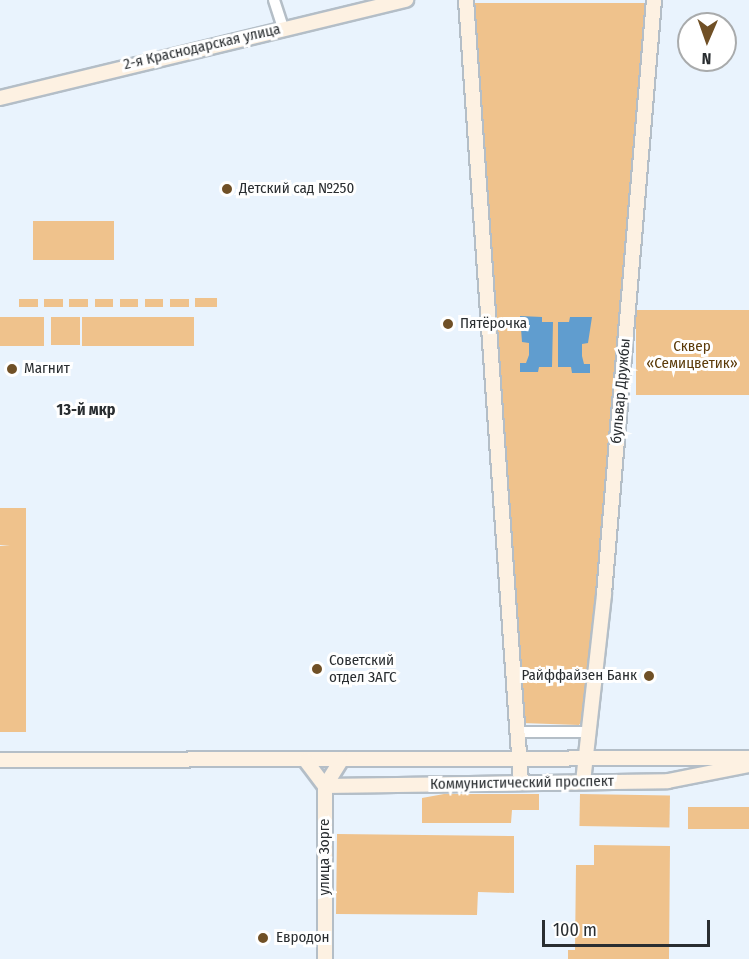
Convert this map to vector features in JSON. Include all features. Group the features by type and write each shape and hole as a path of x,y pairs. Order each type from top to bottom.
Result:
{"street":[{"path":"274,0 283,28"},
{"name":"2-я Краснодарская улица","path":"0,98 406,0"},
{"path":"466,0 521,783"},
{"name":"бульвар Дружбы","path":"583,782 590,732 654,0"},
{"path":"518,732 590,732"},
{"name":"Коммунистический проспект","path":"0,760 306,761 749,758"},
{"path":"306,761 325,786 341,760"},
{"name":"Коммунистический проспект","path":"325,786 668,781 749,765"},
{"name":"улица Зорге","path":"325,786 325,959"}],"green space":[{"path":"471,3 646,3 585,717 579,725 522,723"},
{"path":"33,221 114,221 114,260 33,260"},
{"path":"195,298 217,298 217,307 195,307"},
{"path":"19,299 38,299 38,307 19,307"},
{"path":"44,299 63,299 63,307 44,307"},
{"path":"69,299 88,299 88,307 69,307"},
{"path":"95,299 113,299 113,307 95,307"},
{"path":"120,299 138,299 138,307 120,307"},
{"path":"145,299 163,299 163,307 145,307"},
{"path":"170,299 189,299 189,307 170,307"},
{"name":"Сквер «Семицветик»","path":"636,310 749,310 749,395 636,395"},
{"path":"0,317 44,317 44,346 0,346"},
{"path":"51,317 80,317 80,345 51,345"},
{"path":"82,317 194,317 194,346 82,346"},
{"path":"0,508 26,508 26,732 0,732 0,546 10,546 0,545"},
{"path":"444,794 539,794 539,810 512,810 511,823 422,823 422,798"},
{"path":"580,794 670,796 669,828 579,826"},
{"path":"688,807 749,807 749,829 688,829"},
{"path":"337,834 514,836 514,893 478,892 477,915 336,914"},
{"path":"594,845 670,846 669,959 568,959 568,950 575,950 576,865 594,865"}],"water":[{"path":"520,316 542,317 542,322 553,322 552,367 539,367 538,372 520,372 520,363 526,363 529,355 529,343 522,342"},
{"path":"570,317 592,317 588,343 582,344 584,364 590,364 590,373 572,373 571,367 558,367 558,322 569,322"}],"place":[{"name":"Детский сад №250","path":"227,189"},
{"name":"Пятёрочка","path":"448,324"},
{"name":"Магнит","path":"12,369"},
{"name":"Советский отдел ЗАГС","path":"317,669"},
{"name":"Райффайзен Банк","path":"649,676"},
{"name":"Евродон","path":"263,938"}],"district":[{"name":"13-й мкр","path":"86,410"}]}
